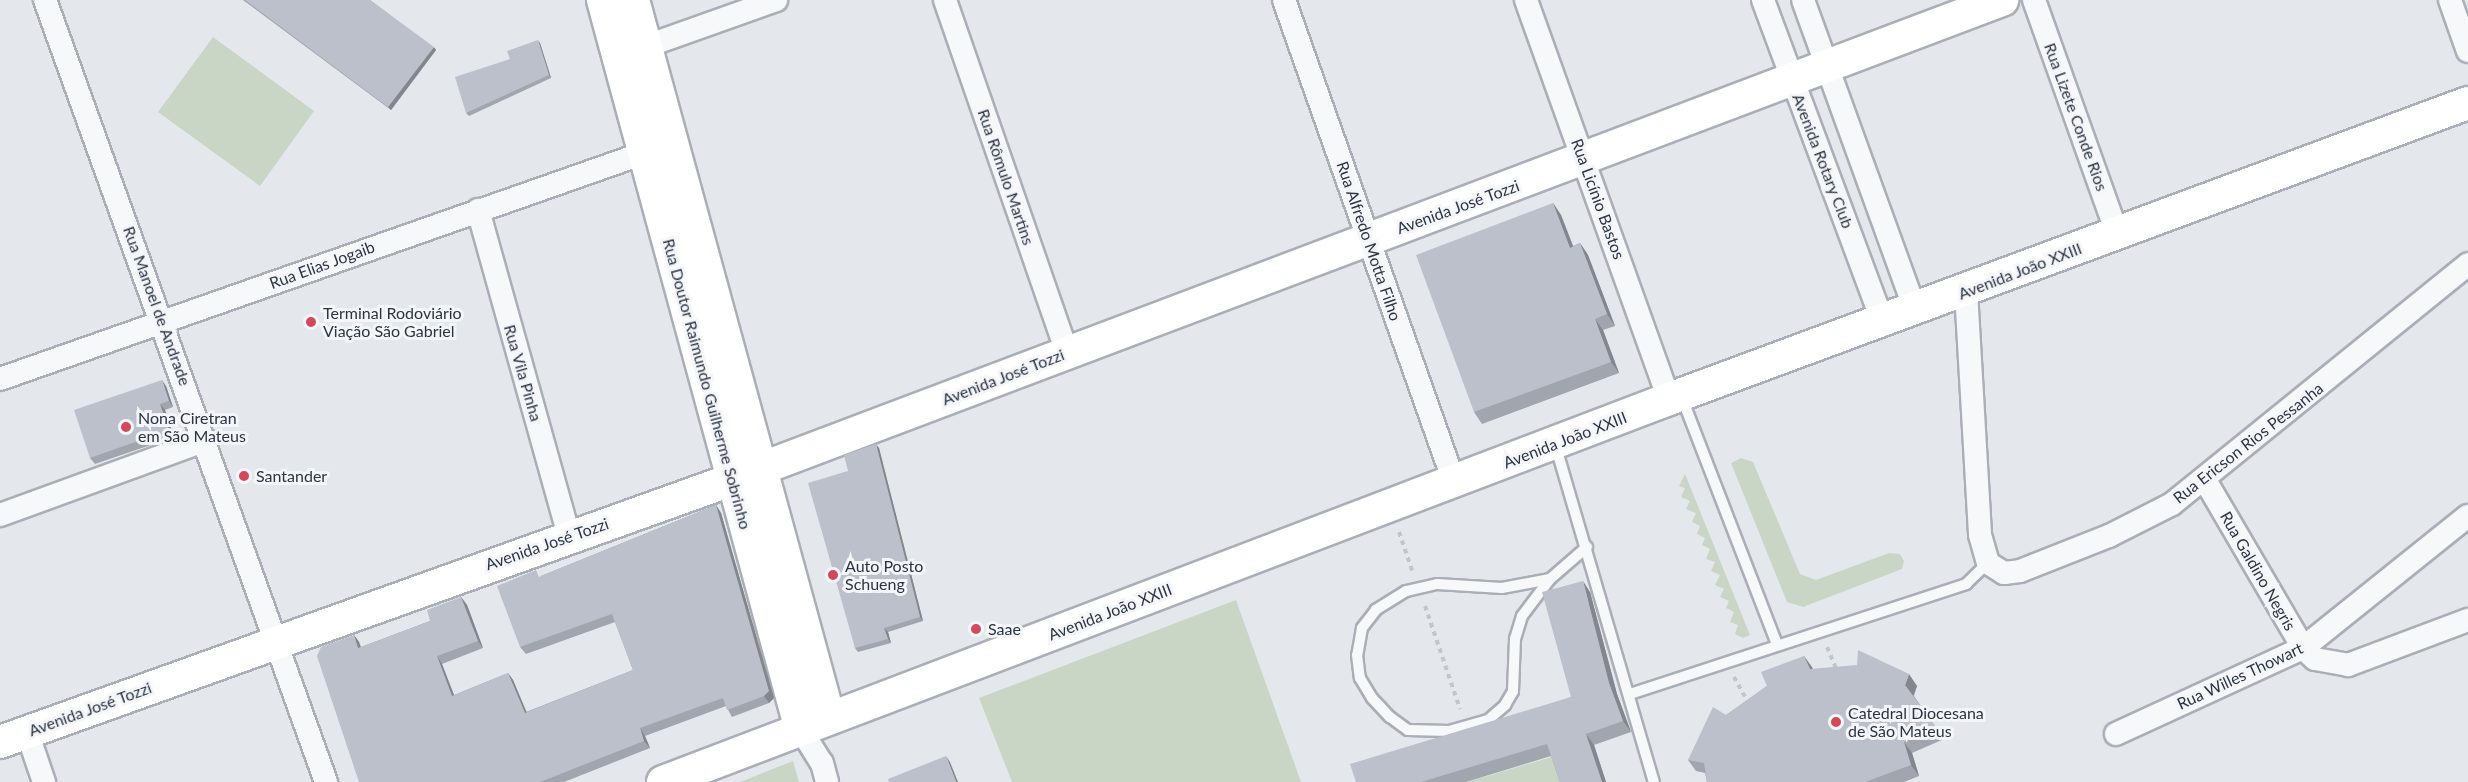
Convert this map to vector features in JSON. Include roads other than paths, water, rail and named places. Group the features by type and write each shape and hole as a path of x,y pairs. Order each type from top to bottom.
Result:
{"street":[{"name":"Rua Manoel de Andrade","path":"45,0 206,440 326,782"},
{"name":"Rua Doutor Raimundo Guilherme Sobrinho","path":"603,0 632,52 659,148 762,469 781,597 815,724 825,772"},
{"name":"Rua Doutor Raimundo Guilherme Sobrinho","path":"632,52 633,0"},
{"path":"632,52 776,0"},
{"name":"Rua Rômulo Martins","path":"945,0 1067,353"},
{"name":"Rua Alfredo Motta Filho","path":"1284,0 1454,482"},
{"name":"Rua Licínio Bastos","path":"1526,0 1584,160 1675,397"},
{"name":"Avenida Rotary Club","path":"1763,0 1883,322"},
{"name":"Avenida Rotary Club","path":"1803,0 1915,310"},
{"name":"Avenida José Tozzi","path":"14,737 569,536 762,469 2002,0"},
{"name":"Rua Lizete Conde Rios","path":"2034,0 2117,233"},
{"path":"2450,0 2468,51"},
{"name":"Avenida João XXIII","path":"663,782 1675,397 2468,104"},
{"name":"Rua Elias Jogaib","path":"0,379 659,148"},
{"name":"Rua Doutor Raimundo Guilherme Sobrinho","path":"659,148 731,480 781,597"},
{"name":"Rua Vila Pinha","path":"478,210 569,536"},
{"name":"Rua Ericson Rios Pessanha","path":"1988,563 2004,573 2020,571 2109,536 2172,504 2205,480 2468,264"},
{"path":"1966,291 1980,535 1988,563"},
{"path":"0,515 206,440"},
{"name":"Rua Galdino Negris","path":"2205,480 2303,648 2315,659 2348,665 2468,620"},
{"name":"Rua Willes Thowart","path":"2116,734 2303,648 2468,516"},
{"path":"14,737 44,782"}],"lane":[{"path":"1675,397 1777,644"},
{"path":"1554,444 1587,547 1654,782"},
{"path":"1550,579 1502,588 1437,584 1406,591 1376,609 1362,628 1357,654 1360,678 1390,717 1408,730 1428,733 1467,728 1488,720 1505,705 1515,676 1517,627 1550,579 1587,547"},
{"path":"1630,694 1966,584 1988,563"}],"place":[{"name":"Terminal Rodoviário Viação São Gabriel","path":"311,322"},
{"name":"Nona Ciretran em São Mateus","path":"126,427"},
{"name":"Santander","path":"244,476"},
{"name":"Auto Posto Schueng","path":"833,575"},
{"name":"Saae","path":"976,629"},
{"name":"Catedral Diocesana de São Mateus","path":"1836,722"}]}
